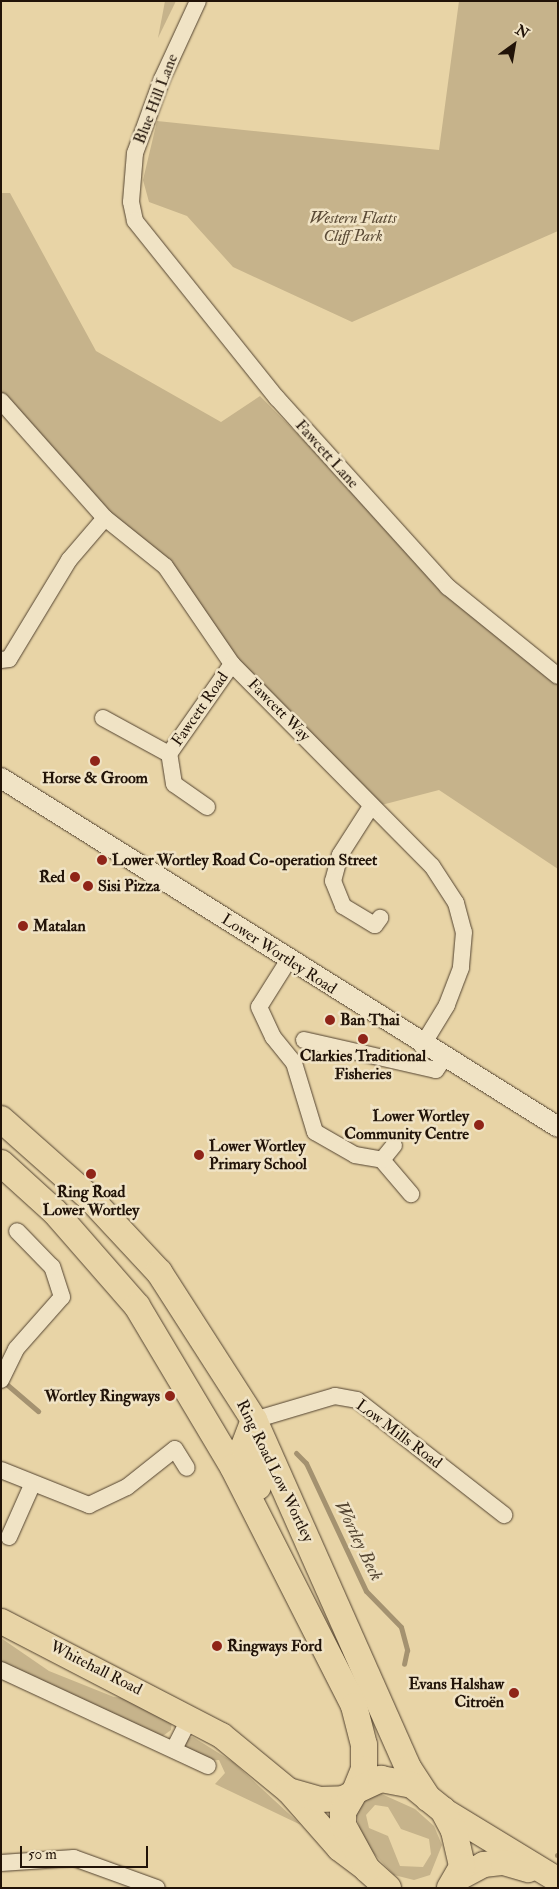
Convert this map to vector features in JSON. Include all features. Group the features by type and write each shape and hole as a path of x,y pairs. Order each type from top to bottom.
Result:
{"highway":[{"name":"Ring Road Low Wortley","path":"1,1119 89,1197 159,1272 254,1420 409,1769 435,1804 459,1848 455,1883"},
{"name":"Ring Road Low Wortley","path":"1,1163 55,1212 137,1306 284,1563 354,1706 364,1745 364,1769 342,1825 367,1869 388,1888"},
{"path":"254,1420 244,1446 284,1563"},
{"path":"354,1792 381,1779 396,1780 435,1804"}],"main road":[{"name":"Whitehall Road","path":"1,1621 190,1717 221,1735 288,1790 339,1848 367,1869"},
{"name":"Whitehall Road","path":"288,1790 320,1799 343,1798 354,1792"},
{"path":"435,1804 549,1876"},
{"path":"455,1883 483,1864 502,1862 549,1876"}],"street":[{"name":"Blue Hill Lane","path":"131,202 135,153 162,79 198,1"},
{"name":"Fawcett Lane","path":"131,202 136,220 156,249 276,398 448,587 558,676"},
{"name":"Fawcett Way","path":"1,401 105,518 165,566 232,664 305,735 370,808 432,866 456,903 464,932 461,968 447,1005 422,1046"},
{"path":"1,660 10,659 69,560 105,518"},
{"name":"Fawcett Road","path":"207,807 174,784 169,754 232,664"},
{"name":"Fawcett Road","path":"103,718 169,754"},
{"name":"Lower Wortley Road","path":"1,778 422,1046 558,1127"},
{"path":"370,808 340,854 333,881 343,906 375,925 380,918"},
{"path":"288,961 259,1007 273,1037 294,1063 315,1132 356,1155 382,1160 410,1194"},
{"path":"304,1040 436,1070 444,1058"},
{"path":"382,1160 394,1145"},
{"path":"1,1380 16,1349 62,1297 52,1267 17,1231"},
{"name":"Low Mills Road","path":"254,1420 335,1396 357,1400 504,1515"},
{"path":"1,1470 32,1485 89,1505 127,1487 171,1443 187,1468"},
{"path":"9,1537 32,1485"},
{"path":"1,1670 208,1766"},
{"path":"174,1749 190,1717"},
{"path":"1,1863 74,1858 157,1888"}],"green space":[{"path":"165,1 176,1 158,38"},
{"name":"Western Flatts Cliff Park","path":"459,1 558,1 558,231 352,322 233,267 187,216 149,202 143,180 157,121 439,150"},
{"path":"1,193 10,193 96,351 221,422 260,396 448,587 558,676 558,869 439,790 370,808 232,664 165,566 105,518 1,401"},
{"path":"1,1638 49,1671 114,1697 134,1699 172,1720 171,1730 160,1738 1,1663"},
{"path":"193,1737 233,1762 301,1825 215,1784 225,1773 219,1760 207,1761 182,1750 186,1738"},
{"path":"375,1791 415,1809 434,1826 442,1845 430,1875 414,1880 394,1875 362,1841 355,1808","holes":["375,1805 388,1807 401,1829 429,1839 431,1854 423,1867 400,1866 388,1836 369,1828 366,1815"]}],"waterway":[{"name":"Wortley Beck","path":"4,1382 38,1411"},
{"name":"Wortley Beck","path":"296,1453 306,1463 366,1591 401,1627 407,1650 404,1664"}],"place":[{"name":"Horse & Groom","path":"95,761"},
{"name":"Lower Wortley Road Co-operation Street","path":"102,860"},
{"name":"Red","path":"75,877"},
{"name":"Sisi Pizza","path":"88,886"},
{"name":"Matalan","path":"23,926"},
{"name":"Ban Thai","path":"330,1020"},
{"name":"Clarkies Traditional Fisheries","path":"363,1039"},
{"name":"Lower Wortley Community Centre","path":"479,1125"},
{"name":"Lower Wortley Primary School","path":"199,1155"},
{"name":"Ring Road Lower Wortley","path":"91,1174"},
{"name":"Wortley Ringways","path":"170,1396"},
{"name":"Ringways Ford","path":"217,1646"},
{"name":"Evans Halshaw Citroën","path":"514,1693"}]}
